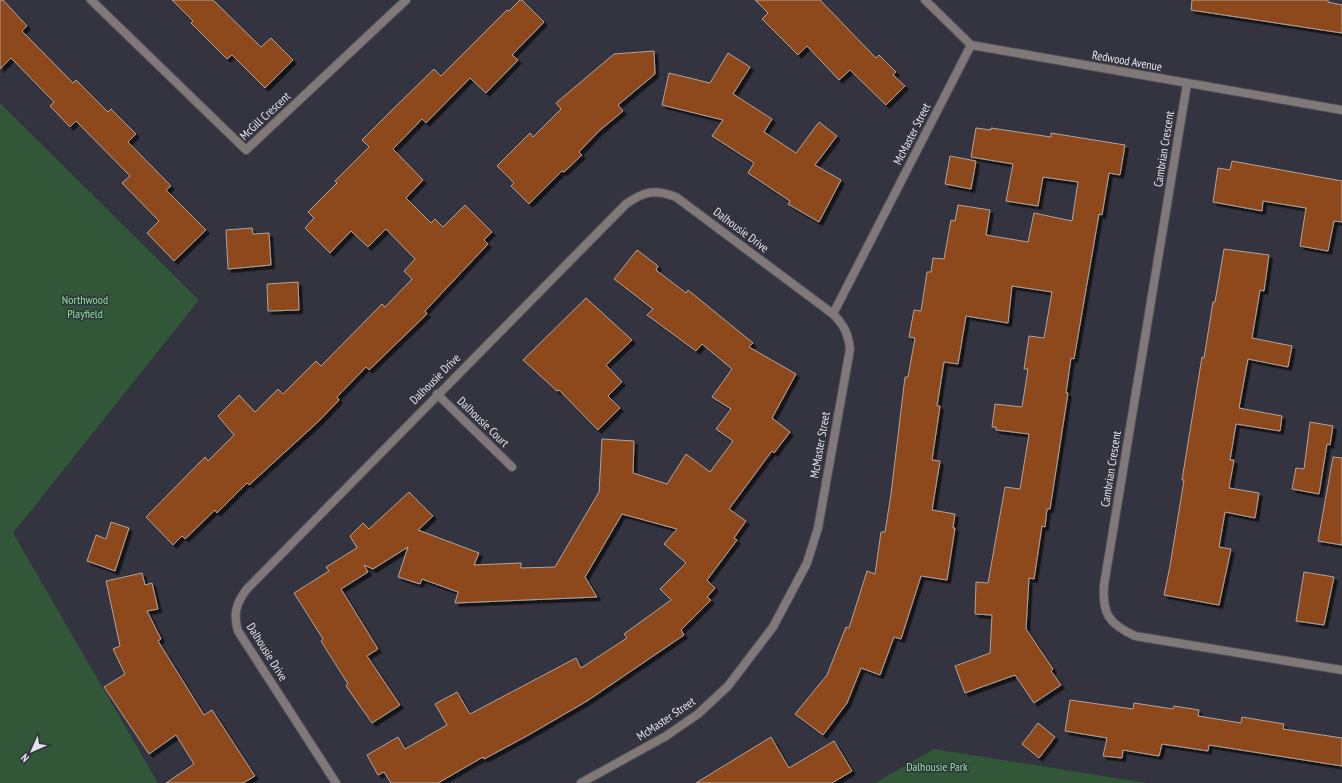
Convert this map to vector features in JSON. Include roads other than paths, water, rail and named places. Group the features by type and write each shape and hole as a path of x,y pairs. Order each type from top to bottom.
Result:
{"street":[{"name":"McGill Crescent","path":"91,0 246,150 406,0"},
{"path":"925,0 971,45"},
{"name":"Redwood Avenue","path":"971,45 1342,110"},
{"name":"McMaster Street","path":"581,783 666,736 698,714 728,686 751,658 773,627 790,597 807,563 818,528 850,348 848,336 843,324 833,314 971,45"},
{"name":"Cambrian Crescent","path":"1187,84 1103,604 1109,618 1121,629 1135,636 1342,670"},
{"name":"Dalhousie Drive","path":"336,783 238,630 235,620 235,610 246,590 437,394 626,204 638,196 651,192 665,193 676,197 833,314"},
{"name":"Dalhousie Court","path":"437,394 512,467"}],"park label":[{"name":"Northwood Playfield","path":"85,307"},
{"name":"Dalhousie Park","path":"937,767"}]}
